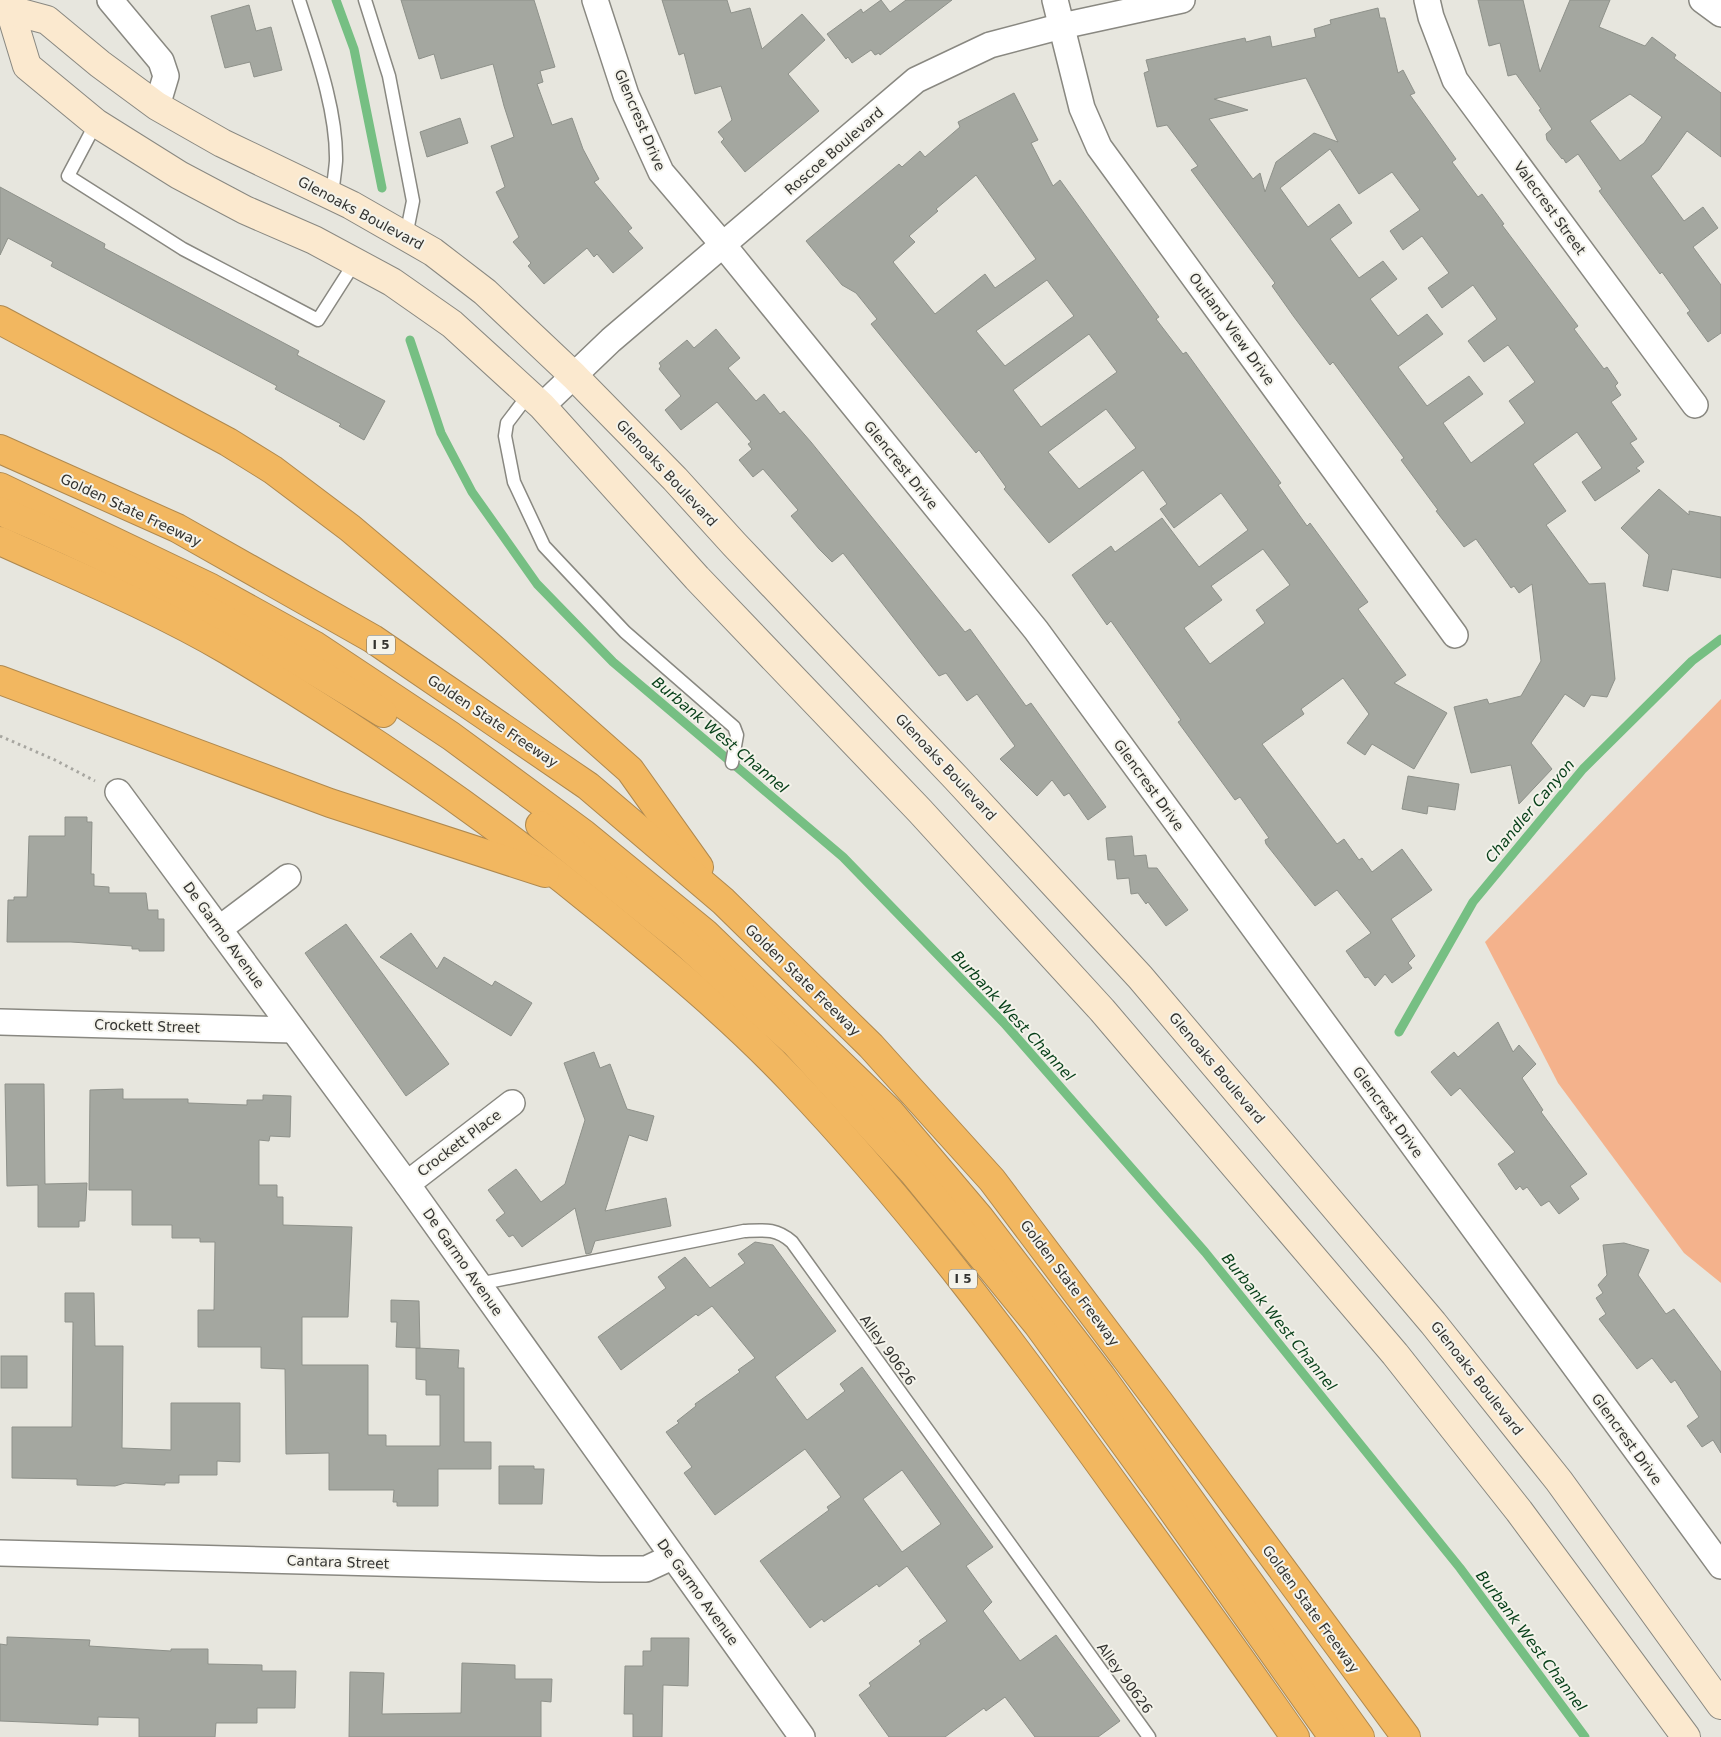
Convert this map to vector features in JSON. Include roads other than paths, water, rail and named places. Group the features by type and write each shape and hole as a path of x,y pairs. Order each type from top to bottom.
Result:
{"highway":[{"path":"0,320 228,442 272,470 350,528 630,770 723,901"},
{"name":"Golden State Freeway","path":"0,449 177,528 372,639 588,786 723,901 871,1046 992,1180 1159,1402 1406,1737"},
{"path":"0,487 211,588 314,645 451,736 576,828 706,933 890,1112 979,1217 1101,1376 1360,1737"},
{"path":"0,511 52,533 248,631 392,718 477,777 569,846 682,940 796,1044 912,1171 1038,1325 1333,1737"},
{"name":"I 5","path":"0,542 95,584 224,648 398,757 483,816 565,879 683,976 790,1078 899,1200 977,1296 1048,1391 1295,1737"},
{"path":"0,680 330,803 565,879"}],"main road":[{"name":"Glenoaks Boulevard","path":"7,10 47,20 100,64 157,106 222,143 332,196 433,252 485,292 574,376 675,479 734,544 943,763 1140,978 1433,1323 1558,1481 1721,1705"},
{"name":"Glenoaks Boulevard","path":"7,10 28,66 96,123 204,188 245,210 314,240 392,282 452,324 535,400 697,578 920,812 1102,1010 1394,1354 1519,1511 1686,1737"}],"street":[{"path":"110,0 149,44 161,61 166,76 157,106"},
{"name":"Glencrest Drive","path":"595,0 626,95 661,172 724,246 1036,630 1721,1566"},
{"name":"Outland View Drive","path":"1055,0 1082,108 1099,147 1455,636"},
{"name":"Roscoe Boulevard","path":"535,400 574,376 611,340 724,246 916,80 990,45 1062,26 1182,0"},
{"name":"Valecrest Street","path":"1427,0 1431,17 1456,80 1695,405"},
{"path":"1702,0 1721,14"},
{"name":"De Garmo Avenue","path":"118,792 407,1184 802,1737"},
{"path":"219,929 288,877"},
{"name":"Crockett Street","path":"0,1022 293,1030"},
{"name":"Crockett Place","path":"407,1184 512,1103"},
{"name":"Cantara Street","path":"0,1553 600,1569 646,1569 672,1557"}],"lane":[{"path":"299,0 321,68 335,135 336,162 332,196"},
{"path":"365,0 389,76 413,201 406,236"},
{"path":"96,123 68,176 183,249 318,320 356,262"},
{"path":"535,400 507,423 505,436 514,482 544,546 625,632 734,727 737,735 732,763"},
{"name":"Alley 90626","path":"478,1284 744,1232 766,1230 782,1233 798,1250 1149,1737"}],"waterway":[{"name":"Burbank West Channel","path":"336,0 354,49 382,188"},
{"name":"Burbank West Channel","path":"410,340 441,433 472,492 537,584 613,662 843,857 1004,1023 1205,1252 1460,1568 1585,1737"},
{"name":"Chandler Canyon","path":"1399,1032 1473,902 1583,769 1692,661 1721,639"}]}
